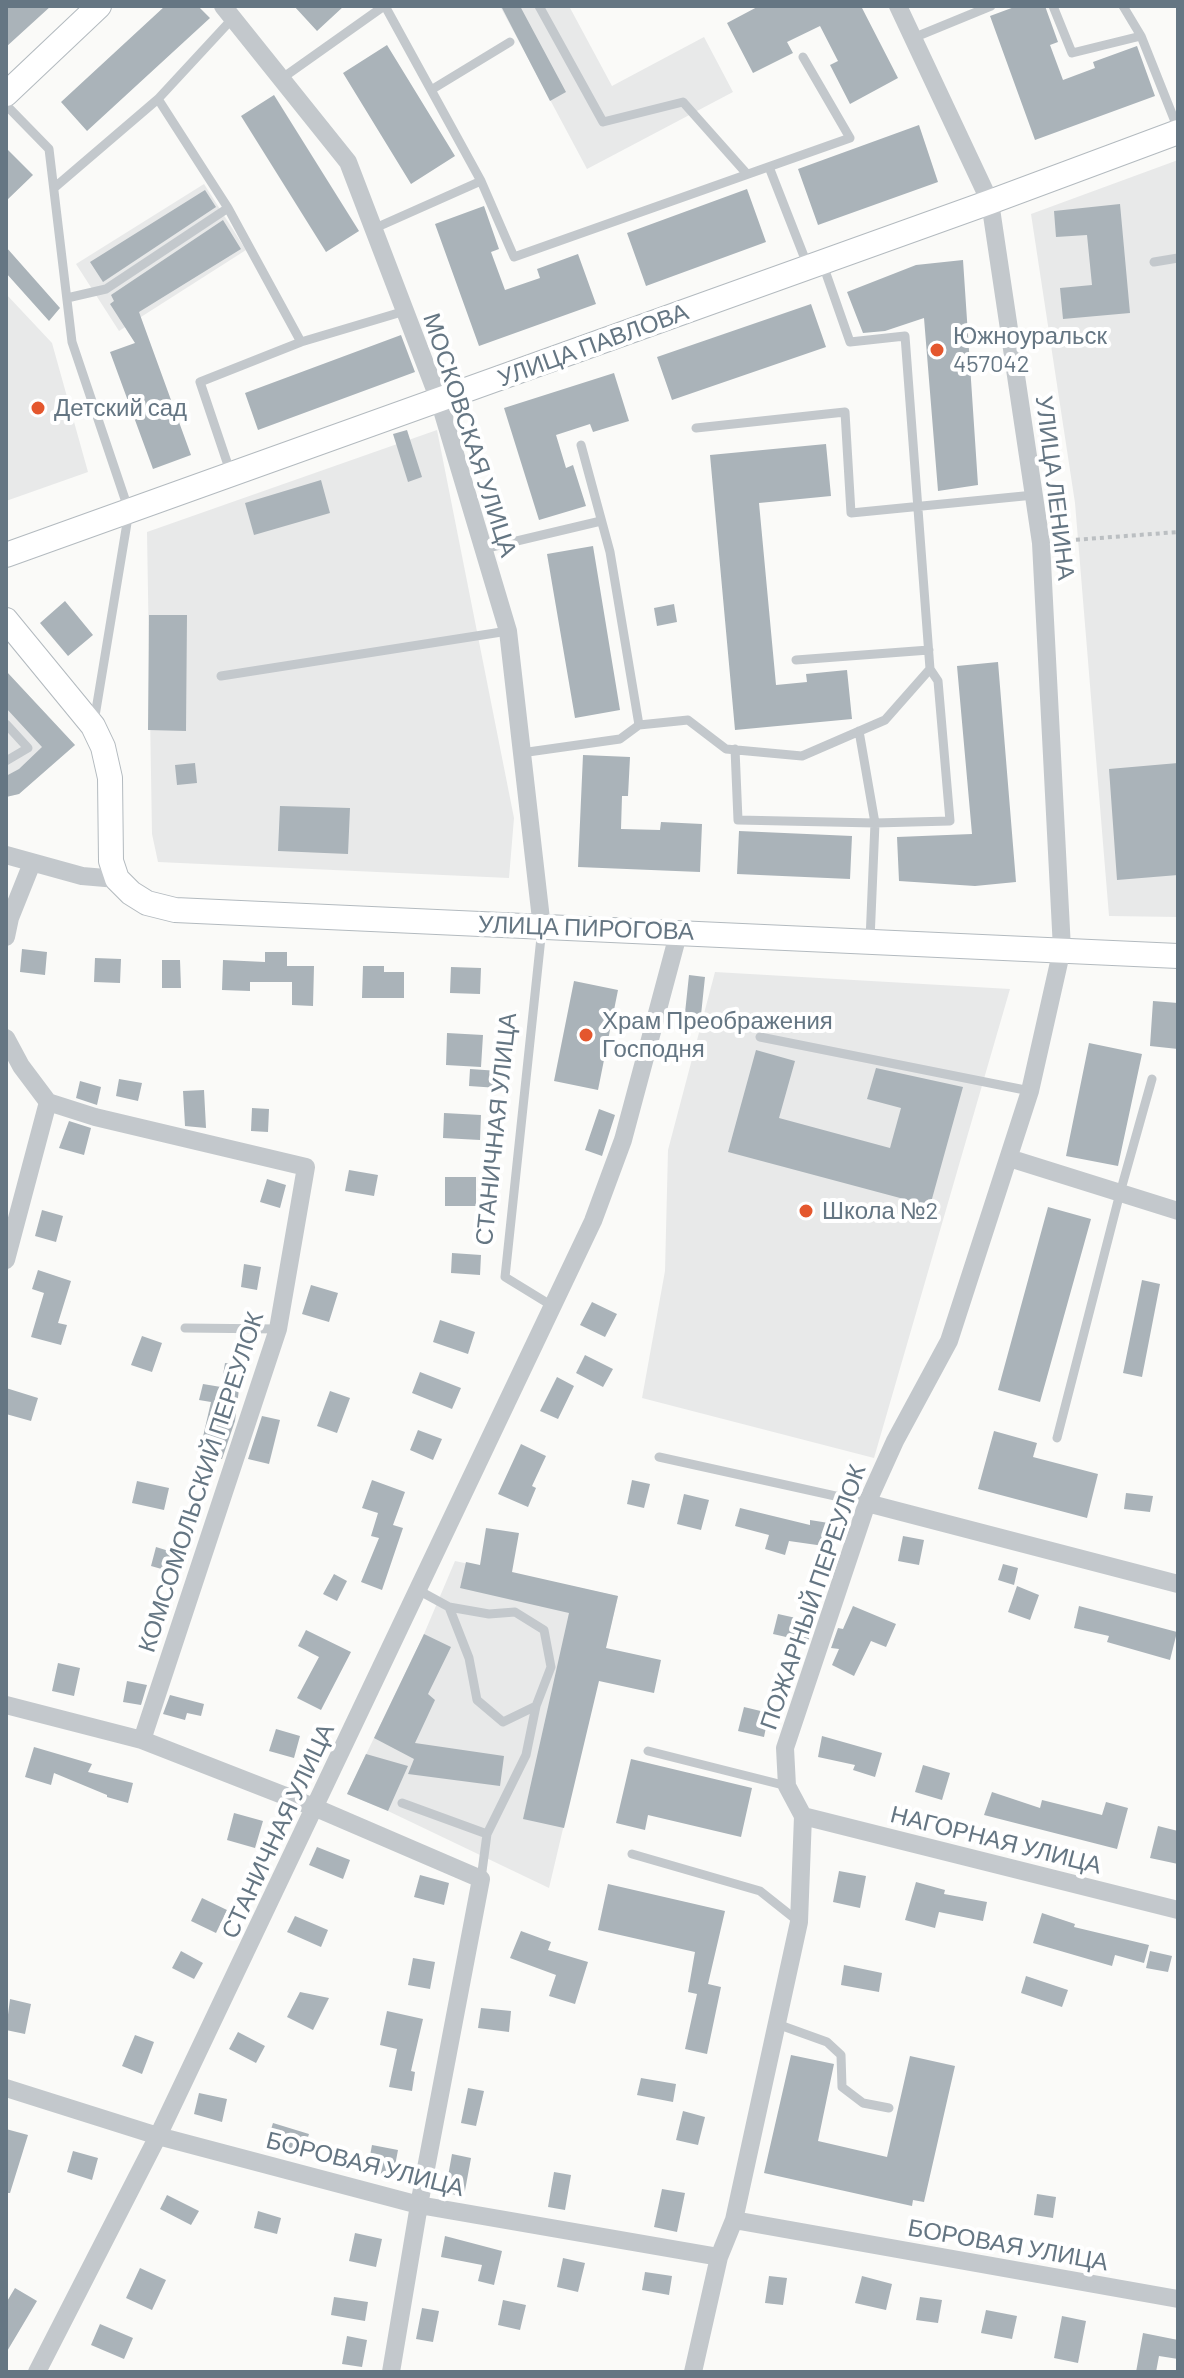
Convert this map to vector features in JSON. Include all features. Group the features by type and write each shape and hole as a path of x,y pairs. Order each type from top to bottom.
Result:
{"street":[{"path":"6,94 99,6"},
{"name":"УЛИЦА ЛЕНИНА","path":"898,6 990,202 1041,543 1062,949"},
{"name":"МОСКОВСКАЯ УЛИЦА","path":"228,12 348,162 439,400 508,631 542,928"},
{"name":"УЛИЦА ПАВЛОВА","path":"6,555 990,202 1178,130"},
{"path":"6,620 93,726 103,747 110,778 111,861 117,879 82,876 6,855"},
{"path":"6,937 8,917 32,863"},
{"name":"УЛИЦА ПИРОГОВА","path":"117,879 147,903 175,910 1178,956"},
{"name":"СТАНИЧНАЯ УЛИЦА","path":"37,2372 158,2136 593,1221 623,1140 679,931"},
{"name":"ПОЖАРНЫЙ ПЕРЕУЛОК","path":"803,1816 787,1786 785,1748 867,1503 895,1441 949,1341 1030,1091 1062,949"},
{"path":"6,1038 21,1066 48,1102 7,1254"},
{"name":"КОМСОМОЛЬСКИЙ ПЕРЕУЛОК","path":"48,1102 95,1117 306,1167 278,1329 142,1740"},
{"path":"1009,1158 1178,1211"},
{"path":"867,1503 1178,1584"},
{"path":"6,1705 142,1740 316,1808 481,1879 419,2205 391,2372"},
{"path":"693,2372 719,2257 734,2220 799,1922 803,1816"},
{"name":"НАГОРНАЯ УЛИЦА","path":"803,1816 1178,1910"},
{"name":"БОРОВАЯ УЛИЦА","path":"6,2088 158,2136 419,2205 719,2257"},
{"name":"БОРОВАЯ УЛИЦА","path":"734,2220 1178,2299"}],"lane":[{"path":"281,79 384,6 481,181 514,257 850,138 803,57"},
{"path":"539,6 603,122 683,102 747,174"},
{"path":"913,38 991,6"},
{"path":"1053,6 1072,53 1141,36"},
{"path":"1123,6 1141,36 1178,130"},
{"path":"54,188 158,99 228,12"},
{"path":"431,90 510,42"},
{"path":"158,99 228,208 301,342"},
{"path":"6,105 49,149 72,342 129,511 93,726"},
{"path":"735,749 738,820 950,821 938,681 930,669 905,336 850,342 769,167"},
{"path":"373,229 481,181"},
{"path":"67,298 106,289 228,208"},
{"path":"1154,262 1178,258"},
{"path":"231,475 200,382 301,342 405,311"},
{"path":"696,428 845,412 851,513 1034,495"},
{"path":"581,445 610,552 639,725"},
{"path":"483,549 601,521"},
{"path":"221,676 508,631"},
{"path":"796,660 929,650"},
{"path":"521,753 620,739 639,725 688,720 726,749 802,756 885,720 930,669"},
{"path":"6,724 28,748 6,761"},
{"path":"859,731 875,823 870,940"},
{"name":"СТАНИЧНАЯ УЛИЦА","path":"542,928 505,1277 554,1307"},
{"path":"760,1037 1030,1091"},
{"path":"1057,1438 1152,1079"},
{"path":"185,1328 278,1329"},
{"path":"659,1457 867,1503"},
{"path":"418,1590 449,1607 489,1614 515,1612 544,1630 551,1667 536,1706 526,1755 487,1834 481,1879"},
{"path":"449,1607 469,1658 477,1700 503,1722 536,1706"},
{"path":"648,1751 787,1786"},
{"path":"402,1803 487,1834"},
{"path":"632,1854 760,1891 799,1922"},
{"path":"777,2024 827,2042 841,2055 842,2087 863,2103 889,2108"}],"path":[{"path":"1041,543 1178,532"}],"shaded area":[{"path":"500,6 569,6 612,86 704,37 733,92 587,169"},
{"path":"1178,160 1178,917 1109,916 1075,503 1031,214"},
{"path":"204,184 246,250 119,331 76,264"},
{"name":"Детский сад","path":"6,294 52,343 88,472 6,501"},
{"path":"437,430 514,818 509,878 158,862 152,834 147,532"},
{"path":"6,671 75,745 19,794 6,797"},
{"name":"Школа №2","path":"715,972 1010,989 874,1458 642,1398 665,1271 668,1150"},
{"path":"455,1561 618,1596 549,1888 347,1794 424,1634"}],"building":[{"path":"6,6 51,6 6,47"},
{"path":"165,6 198,6 210,18 87,131 61,102"},
{"path":"294,6 344,6 317,31"},
{"path":"501,6 520,6 566,92 550,101"},
{"path":"759,6 861,6 898,78 850,104 830,65 838,61 820,26 787,42 793,53 753,73 727,23"},
{"path":"1017,6 1045,6 1058,42 1050,45 1063,80 1095,68 1093,62 1137,46 1155,96 1035,140 990,16"},
{"path":"387,45 455,156 411,184 343,73"},
{"path":"274,95 359,231 326,252 241,116"},
{"path":"919,125 938,182 818,225 798,169"},
{"path":"6,148 33,175 6,201"},
{"path":"747,189 766,242 646,286 627,233"},
{"path":"205,190 216,207 103,282 90,262"},
{"path":"1120,204 1130,313 1063,319 1060,288 1092,285 1087,235 1056,237 1054,211"},
{"path":"484,206 499,249 491,252 505,290 540,278 537,269 578,254 596,304 479,346 435,224"},
{"path":"223,220 241,249 139,312 191,455 153,469 110,352 135,343 110,304 114,301 111,295"},
{"path":"6,247 60,308 49,321 6,273"},
{"path":"963,260 978,485 938,491 924,318 885,331 863,333 847,292 916,265"},
{"path":"811,304 826,347 672,400 657,357"},
{"path":"401,335 415,372 258,430 245,393"},
{"path":"614,373 629,421 593,432 590,424 556,435 566,468 573,465 586,506 539,520 504,408"},
{"path":"407,430 422,477 408,482 393,434"},
{"path":"826,444 831,496 759,503 776,685 807,682 806,674 847,670 852,719 735,730 710,455"},
{"path":"321,480 330,513 254,535 245,503"},
{"path":"593,546 620,710 575,718 547,554"},
{"path":"65,601 93,635 68,656 40,623"},
{"path":"674,604 677,622 657,626 654,608"},
{"path":"149,615 187,615 186,731 148,730"},
{"path":"998,662 1016,882 975,886 899,881 897,837 972,834 957,666"},
{"path":"6,671 75,745 19,794 6,797 6,776 19,769 42,747 6,708"},
{"path":"583,755 630,757 628,796 622,796 621,829 660,830 661,822 702,824 700,872 578,867"},
{"path":"195,763 197,783 177,785 175,765"},
{"path":"1178,763 1178,875 1117,880 1109,769"},
{"path":"280,806 350,808 348,854 278,851"},
{"path":"739,831 852,836 850,879 737,874"},
{"path":"22,949 47,952 45,975 20,972"},
{"path":"265,952 287,952 287,966 314,966 313,1006 292,1005 292,982 250,982 250,991 222,990 223,960 265,962"},
{"path":"95,958 121,959 120,983 94,982"},
{"path":"162,960 180,960 181,988 162,988"},
{"path":"363,966 384,966 384,972 404,972 404,998 362,998"},
{"path":"451,967 481,968 480,994 450,993"},
{"path":"689,975 705,977 701,1015 685,1013"},
{"name":"Храм Преображения Господня","path":"574,981 618,990 598,1090 554,1081"},
{"path":"1153,1001 1178,1003 1178,1049 1150,1046"},
{"path":"447,1033 483,1035 481,1067 446,1065"},
{"path":"1089,1043 1142,1054 1118,1166 1066,1156"},
{"path":"756,1050 795,1061 779,1118 890,1148 901,1108 867,1099 876,1068 963,1087 930,1206 728,1152"},
{"path":"470,1069 499,1071 498,1088 469,1086"},
{"path":"119,1079 142,1083 138,1101 116,1096"},
{"path":"80,1081 101,1087 97,1105 76,1098"},
{"path":"204,1090 206,1128 185,1126 183,1091"},
{"path":"252,1108 269,1109 268,1132 251,1131"},
{"path":"599,1109 615,1115 602,1156 585,1150"},
{"path":"444,1113 481,1115 480,1140 443,1138"},
{"path":"69,1121 91,1128 84,1155 59,1148"},
{"path":"349,1170 378,1175 374,1196 345,1191"},
{"path":"445,1177 476,1177 476,1206 445,1206"},
{"path":"267,1179 286,1185 280,1208 260,1202"},
{"path":"1048,1207 1091,1219 1040,1402 998,1390"},
{"path":"42,1210 63,1216 56,1242 35,1236"},
{"path":"452,1253 481,1255 480,1275 451,1273"},
{"path":"244,1264 261,1267 257,1290 241,1287"},
{"path":"38,1270 71,1281 58,1323 67,1325 61,1345 31,1337 44,1293 32,1289"},
{"path":"1142,1280 1160,1284 1142,1377 1123,1373"},
{"path":"311,1285 338,1293 329,1322 302,1314"},
{"path":"592,1302 617,1314 605,1337 580,1325"},
{"path":"440,1320 475,1332 468,1354 433,1342"},
{"path":"142,1336 162,1343 152,1372 131,1365"},
{"path":"585,1355 613,1369 603,1387 576,1373"},
{"path":"225,1363 242,1365 235,1421 222,1459 199,1454 211,1402 199,1400 203,1384 221,1387"},
{"path":"420,1372 461,1388 452,1409 412,1393"},
{"path":"557,1377 574,1386 558,1419 540,1411"},
{"path":"6,1388 38,1398 31,1421 6,1414"},
{"path":"330,1391 350,1398 337,1433 317,1426"},
{"path":"262,1416 280,1420 269,1464 248,1459"},
{"path":"418,1430 442,1439 433,1460 410,1450"},
{"path":"994,1431 1037,1443 1033,1457 1098,1474 1087,1518 978,1489"},
{"path":"521,1444 546,1456 532,1486 536,1488 528,1507 498,1494"},
{"path":"372,1480 405,1492 393,1525 403,1528 382,1590 361,1582 379,1538 371,1536 378,1513 362,1508"},
{"path":"632,1480 650,1484 644,1508 627,1504"},
{"path":"137,1481 169,1488 164,1510 132,1503"},
{"path":"1126,1493 1153,1496 1150,1512 1124,1509"},
{"path":"684,1494 709,1500 701,1530 677,1524"},
{"path":"740,1508 810,1525 810,1520 835,1524 831,1547 789,1541 785,1555 765,1549 769,1535 735,1526"},
{"path":"486,1528 519,1533 512,1572 618,1596 606,1648 661,1660 654,1693 599,1681 564,1828 523,1819 569,1613 460,1588 466,1562 480,1565"},
{"path":"903,1536 924,1540 919,1565 898,1561"},
{"path":"156,1547 185,1556 179,1574 151,1566"},
{"path":"1003,1564 1018,1568 1014,1585 998,1580"},
{"path":"334,1574 347,1581 337,1601 323,1594"},
{"path":"1017,1586 1039,1595 1030,1620 1008,1612"},
{"path":"853,1606 896,1624 886,1647 871,1641 854,1676 832,1665 839,1649 831,1648 838,1628 843,1629"},
{"path":"1079,1606 1177,1632 1170,1660 1107,1642 1109,1636 1074,1628"},
{"path":"778,1614 814,1622 808,1642 773,1634"},
{"path":"306,1630 351,1652 321,1710 297,1698 319,1657 298,1646"},
{"path":"424,1634 451,1647 428,1694 435,1700 415,1743 504,1756 500,1786 408,1774 414,1759 374,1738"},
{"path":"58,1663 80,1668 74,1696 52,1691"},
{"path":"127,1681 147,1685 141,1705 123,1702"},
{"path":"170,1695 204,1704 201,1716 187,1713 185,1720 163,1714"},
{"path":"744,1707 769,1713 764,1737 738,1731"},
{"path":"276,1729 300,1736 294,1758 269,1751"},
{"path":"822,1736 882,1753 875,1777 853,1770 855,1765 818,1757"},
{"path":"34,1747 92,1764 88,1772 133,1783 128,1803 54,1773 51,1785 25,1777"},
{"path":"366,1754 408,1766 388,1811 347,1794"},
{"path":"631,1759 752,1788 741,1837 648,1815 645,1830 616,1823"},
{"path":"923,1765 950,1773 942,1800 915,1792"},
{"path":"992,1792 1040,1808 1042,1800 1102,1815 1106,1802 1128,1808 1117,1849 984,1815"},
{"path":"234,1813 263,1821 255,1848 227,1840"},
{"path":"1158,1826 1178,1831 1178,1864 1150,1858"},
{"path":"317,1847 350,1860 343,1879 309,1865"},
{"path":"839,1871 866,1876 860,1908 833,1902"},
{"path":"420,1875 449,1883 444,1905 414,1897"},
{"path":"916,1882 945,1890 944,1894 987,1902 983,1921 939,1912 935,1928 905,1920"},
{"path":"608,1884 725,1911 708,1984 721,1987 707,2054 685,2049 697,1994 688,1992 695,1952 598,1930"},
{"path":"202,1898 227,1910 216,1933 191,1921"},
{"path":"1042,1913 1075,1924 1074,1927 1149,1945 1144,1963 1115,1955 1112,1966 1033,1943"},
{"path":"295,1916 328,1930 321,1947 287,1932"},
{"path":"521,1931 551,1942 548,1950 588,1962 575,2004 549,1996 556,1975 510,1958"},
{"path":"181,1951 203,1963 194,1979 172,1968"},
{"path":"1150,1951 1172,1956 1168,1972 1146,1968"},
{"path":"413,1958 435,1962 430,1989 408,1985"},
{"path":"844,1965 882,1973 879,1992 841,1985"},
{"path":"1026,1976 1068,1990 1062,2007 1021,1993"},
{"path":"300,1992 329,1998 313,2030 287,2017"},
{"path":"10,1999 31,2004 25,2034 6,2030"},
{"path":"481,2008 511,2011 509,2032 478,2028"},
{"path":"387,2011 423,2019 411,2071 415,2072 412,2091 389,2087 397,2049 380,2045"},
{"path":"238,2032 265,2046 256,2063 229,2049"},
{"path":"135,2035 154,2042 142,2074 122,2066"},
{"path":"791,2055 834,2064 818,2141 887,2157 910,2056 955,2066 924,2202 913,2200 912,2206 764,2173"},
{"path":"641,2078 676,2084 673,2102 637,2095"},
{"path":"468,2088 484,2091 476,2126 461,2123"},
{"path":"199,2093 227,2099 222,2122 194,2114"},
{"path":"683,2111 705,2117 698,2145 676,2140"},
{"path":"273,2123 309,2134 302,2156 266,2145"},
{"path":"6,2129 28,2135 10,2193 6,2193"},
{"path":"372,2145 398,2150 393,2176 367,2171"},
{"path":"73,2151 98,2158 92,2180 67,2172"},
{"path":"452,2154 471,2158 464,2196 445,2193"},
{"path":"554,2172 571,2175 565,2210 548,2207"},
{"path":"662,2189 685,2193 677,2232 654,2227"},
{"path":"1037,2194 1056,2197 1053,2218 1034,2215"},
{"path":"167,2195 199,2211 191,2225 160,2209"},
{"path":"258,2211 281,2218 277,2234 254,2228"},
{"path":"355,2233 382,2239 376,2267 349,2261"},
{"path":"445,2236 502,2251 494,2285 478,2281 482,2265 441,2257"},
{"path":"563,2258 585,2263 578,2292 557,2287"},
{"path":"140,2268 166,2280 152,2310 126,2298"},
{"path":"645,2272 672,2276 669,2295 642,2290"},
{"path":"769,2276 787,2278 783,2305 765,2303"},
{"path":"862,2276 892,2284 886,2310 855,2303"},
{"path":"15,2288 37,2301 6,2353 6,2303"},
{"path":"334,2297 368,2302 365,2321 331,2315"},
{"path":"920,2297 942,2300 938,2323 916,2320"},
{"path":"503,2300 526,2305 520,2330 498,2325"},
{"path":"422,2308 439,2311 433,2342 416,2339"},
{"path":"986,2310 1017,2316 1012,2339 981,2333"},
{"path":"1062,2316 1086,2321 1078,2363 1054,2358"},
{"path":"100,2324 133,2338 124,2359 91,2345"},
{"path":"1143,2333 1178,2340 1178,2359 1159,2356 1156,2372 1136,2372"},
{"path":"347,2336 367,2340 362,2367 342,2364"}],"place":[{"name":"Южноуральск 457042","path":"937,350"},
{"name":"Детский сад","path":"38,408"},
{"name":"Храм Преображения Господня","path":"586,1035"},
{"name":"Школа №2","path":"806,1211"}]}
